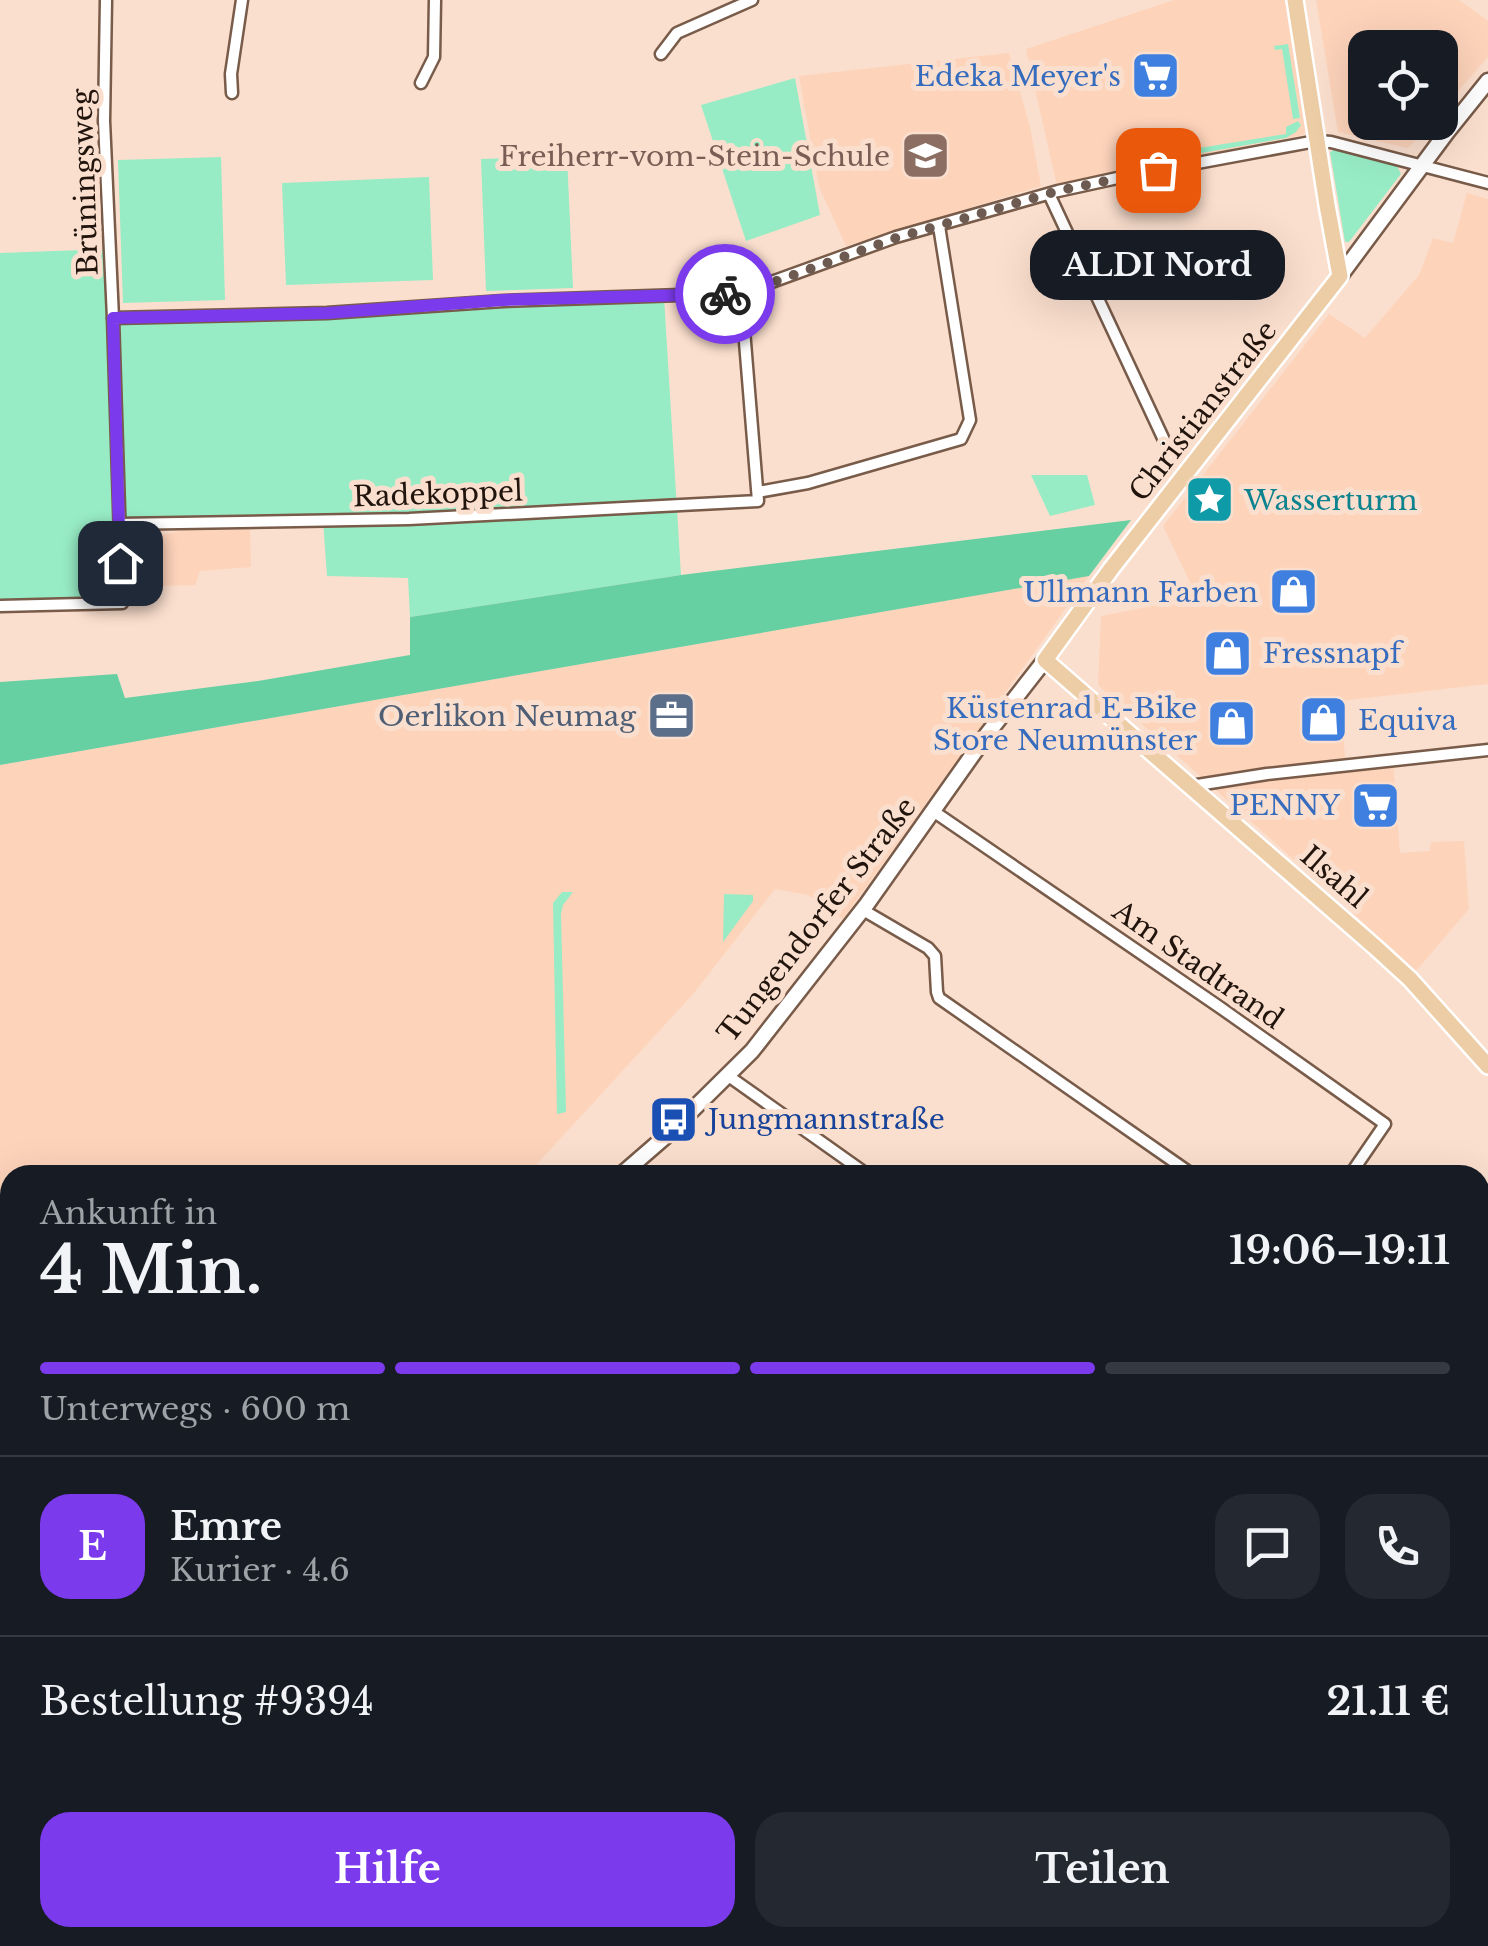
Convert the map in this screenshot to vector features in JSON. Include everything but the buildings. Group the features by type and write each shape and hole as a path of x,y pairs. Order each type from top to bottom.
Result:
{"main road":[{"path":"1295,0 1340,276"},
{"name":"Christianstraße","path":"959,773 1111,568 1488,81"},
{"name":"Ilsahl","path":"1044,660 1398,968 1488,1066"},
{"name":"Tungendorfer Straße","path":"633,1165 752,1051 862,910 959,773"}],"street":[{"name":"Brüningsweg","path":"0,606 122,602 104,121 106,0"},
{"path":"232,93 231,74 242,0"},
{"path":"421,84 434,57 436,0"},
{"path":"661,54 676,33 752,0"},
{"path":"113,318 327,313 503,300 741,294 896,238 1050,194 1122,176 1316,141 1488,183"},
{"path":"1050,194 1170,455"},
{"name":"Radekoppel","path":"120,524 409,520 758,496 961,439 970,420 938,226"},
{"path":"741,294 758,496"},
{"path":"1191,786 1488,750"},
{"name":"Am Stadtrand","path":"933,811 1385,1124 1357,1165"},
{"path":"862,910 928,948 935,956 940,998 1179,1165"},
{"path":"728,1075 844,1165"}],"shaded area":[{"path":"1174,0 1290,0 1309,128 1303,135 1244,146 1218,156 1057,186 1026,49"},
{"path":"1316,0 1459,0 1488,21 1488,57 1458,91 1458,30 1348,30 1348,134 1338,132"},
{"name":"Freiherr-vom-Stein-Schule","path":"1009,53 1030,127 1041,186 846,246 819,187 799,76"},
{"path":"1373,140 1415,140 1408,148"},
{"path":"1467,193 1488,199 1488,684 1340,701 1346,767 1393,762 1400,853 1430,851 1431,842 1464,841 1469,909 1415,972 1098,685 1101,616 1197,597 1163,526 1329,314 1365,338 1419,275 1433,238 1453,243"},
{"path":"250,528 251,567 200,571 195,585 133,587 132,541 185,530"},
{"path":"1089,576 843,919 808,895 775,889 694,993 536,1165 0,1165 0,765"}],"green space":[{"path":"1288,44 1300,118 1293,119 1282,49 1275,50 1274,46"},
{"path":"795,78 820,215 746,241 701,105"},
{"path":"1298,121 1301,125 1286,138 1196,154 1197,141 1199,148 1286,134 1286,127"},
{"path":"1330,152 1397,166 1401,174 1349,242 1345,242"},
{"path":"567,156 573,288 486,291 481,159"},
{"path":"221,157 225,300 123,303 118,160"},
{"path":"429,177 433,280 286,285 282,183"},
{"path":"108,249 113,317 664,297 681,575 410,617 408,578 327,576 323,521 120,524 122,603 0,606 0,253"},
{"path":"1031,475 1087,475 1095,505 1050,516"},
{"path":"1131,520 1089,576 0,765 0,682 117,674 125,698 258,681 410,655 410,617 681,575"},
{"path":"562,892 573,892 561,914 566,1112 557,1114 553,903"},
{"path":"724,894 753,895 753,901 723,942"}],"way so far":[{"path":"725,294 741,294 896,238 1058,191 1158,170"}],"place":[{"name":"Edeka Meyer's","path":"1156,76"},
{"name":"Freiherr-vom-Stein-Schule","path":"925,156"},
{"name":"ALDI Nord","path":"1158,170"},
{"name":"Wasserturm","path":"1209,500"},
{"name":"Ullmann Farben","path":"1293,592"},
{"name":"Fressnapf","path":"1228,653"},
{"name":"Oerlikon Neumag","path":"671,716"},
{"name":"Equiva","path":"1323,720"},
{"name":"Küstenrad E-Bike Store Neumünster","path":"1232,724"},
{"name":"PENNY","path":"1375,805"},
{"name":"Jungmannstraße","path":"673,1119"}],"route":[{"path":"120,563 113,318 327,313 503,300 725,294"}]}
